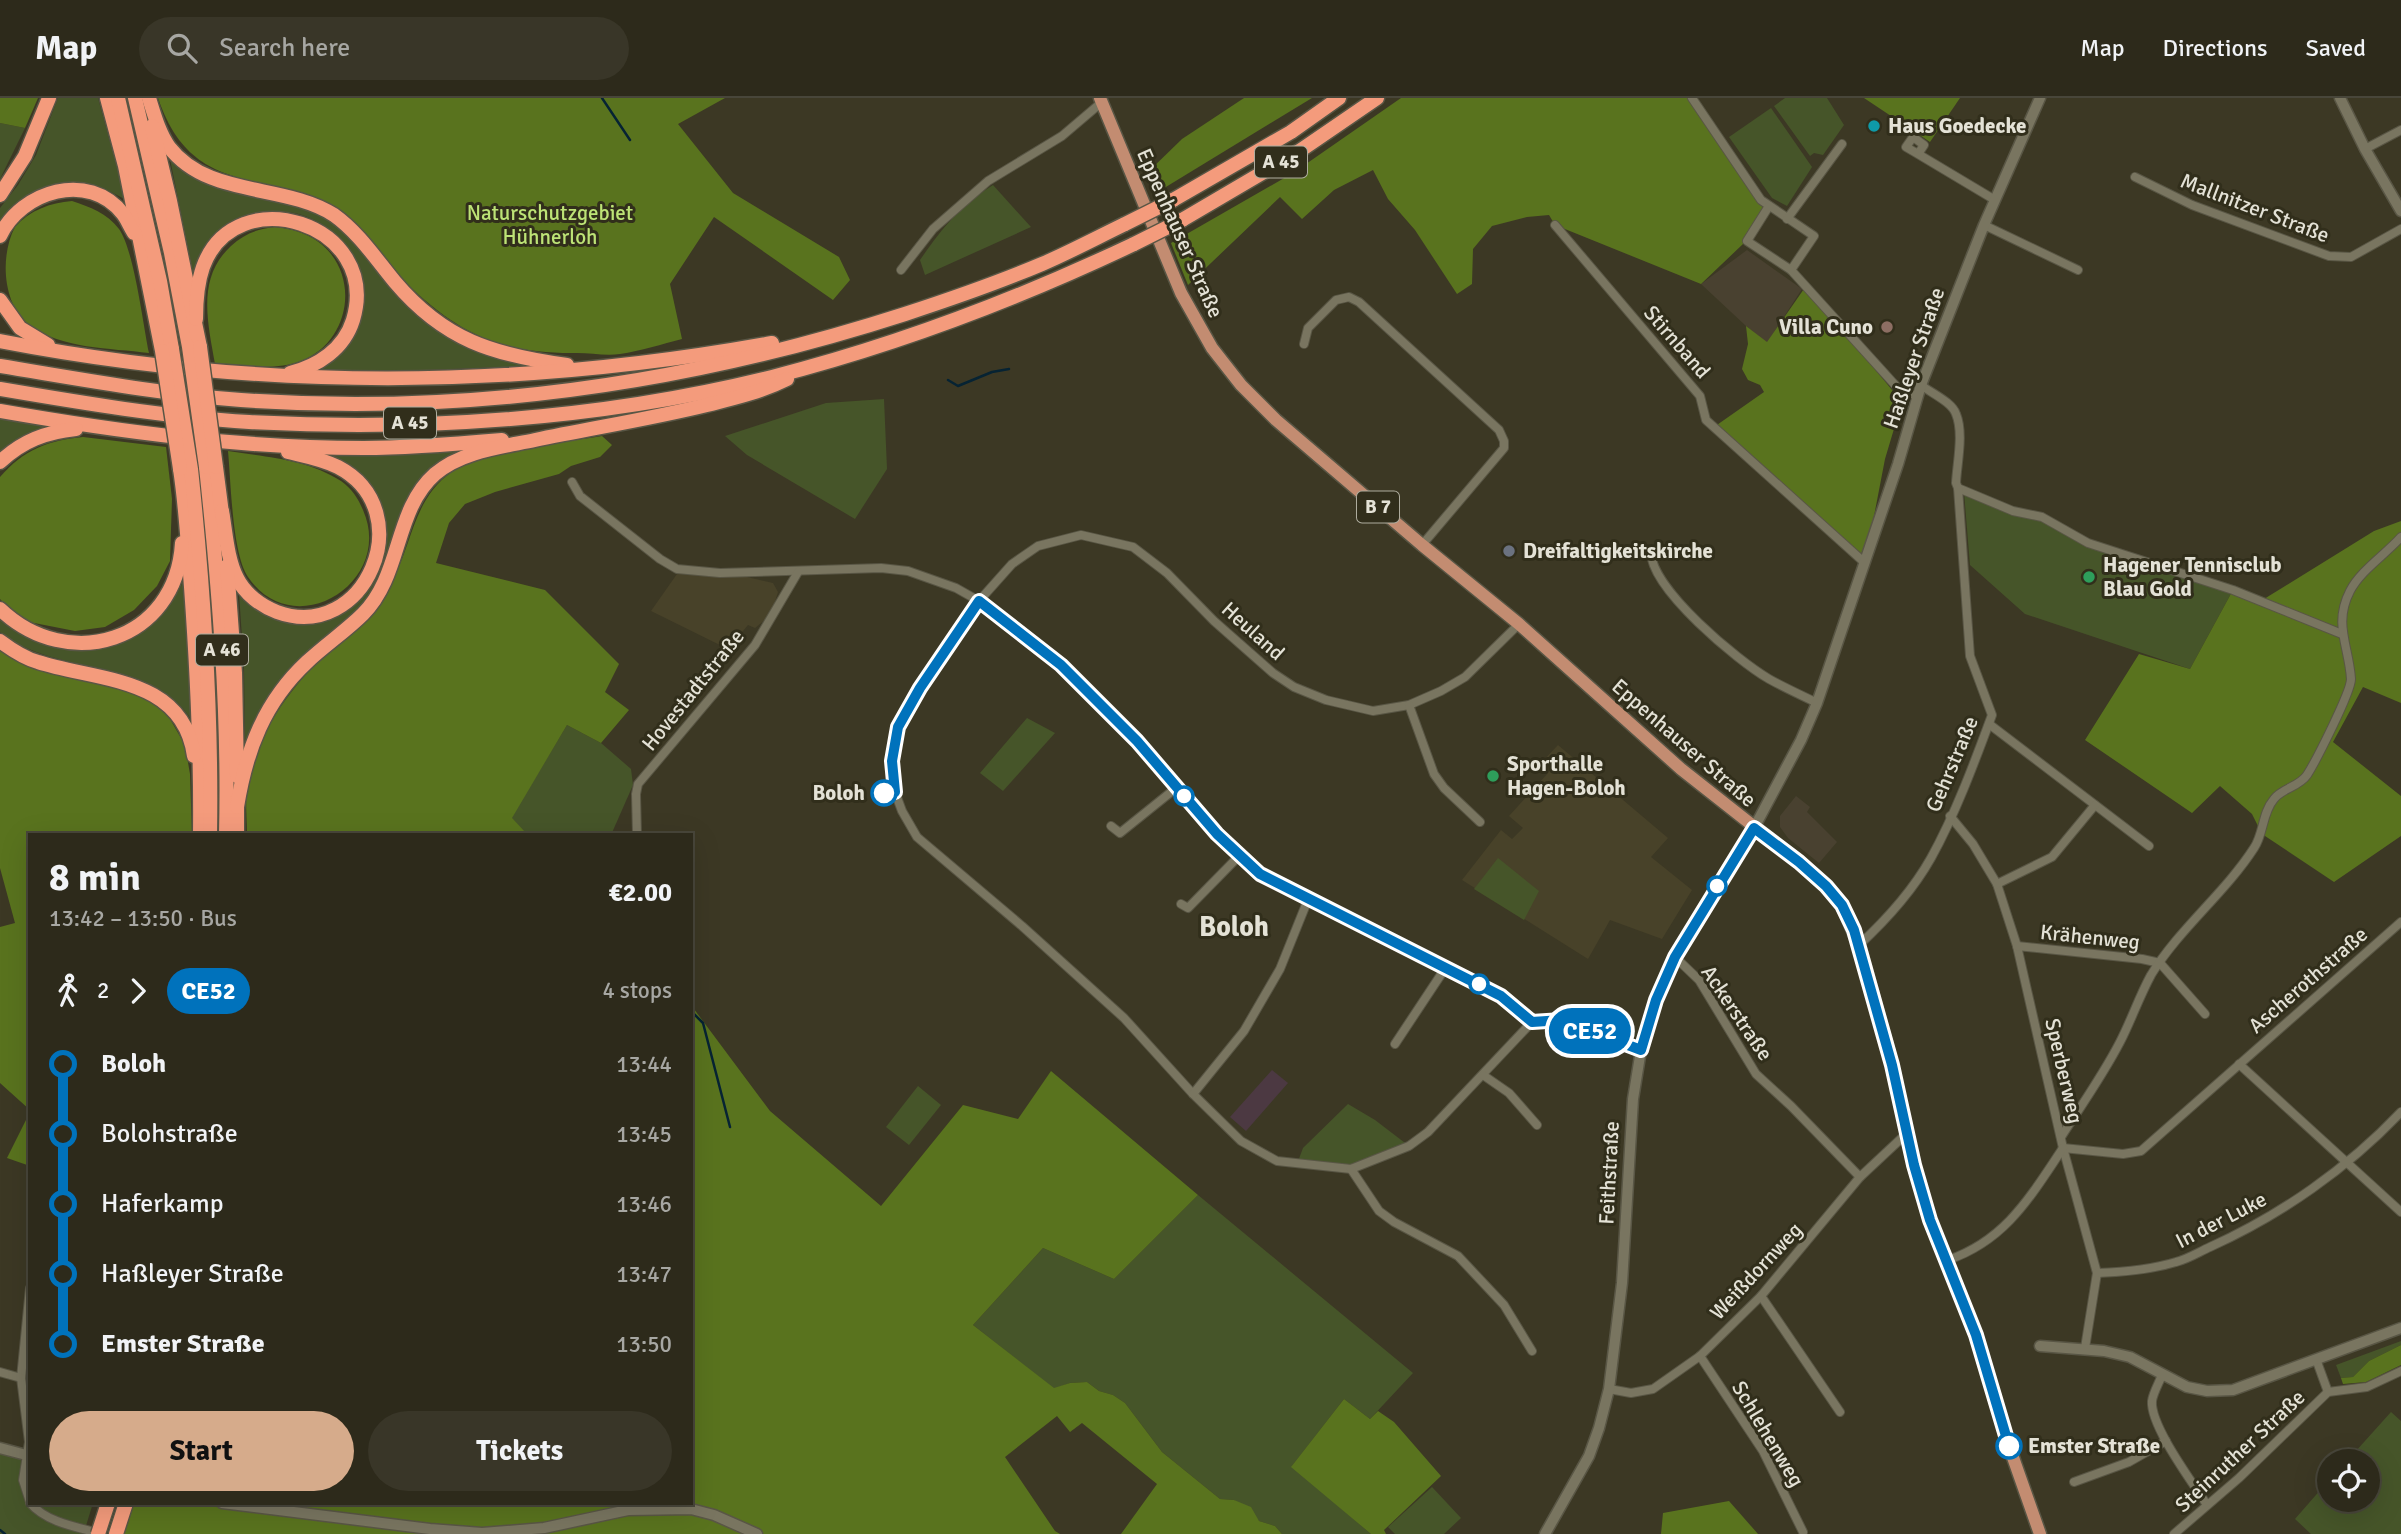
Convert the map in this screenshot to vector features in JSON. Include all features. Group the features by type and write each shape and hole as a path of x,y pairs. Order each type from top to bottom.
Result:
{"highway":[{"path":"0,195 25,156 49,98"},
{"path":"107,98 125,166 154,312"},
{"name":"A 46","path":"118,98 160,281 167,350 198,468 218,579 226,833"},
{"name":"A 46","path":"135,98 194,347 211,748 203,833"},
{"path":"147,98 196,319"},
{"path":"147,98 161,134 178,157 213,178 305,202 331,214 361,240 414,304 451,332 502,354 589,368"},
{"name":"A 45","path":"0,366 138,389 242,400 358,404 443,402 611,385 708,368 816,341 961,295 1043,264 1173,200 1281,138 1339,98"},
{"name":"A 45","path":"0,389 82,403 247,422 352,425 499,419 599,409 724,387 816,364 950,322 1053,283 1182,220 1289,157 1377,98"},
{"path":"0,236 12,216 25,204 44,194 59,190 78,191 102,198 122,213 135,236 154,312 167,350"},
{"path":"194,347 196,295 204,265 223,237 241,226 261,220 283,219 303,223 336,244 346,259 354,277 355,314 342,341 331,353 303,370 277,377"},
{"path":"0,300 20,328 61,352"},
{"path":"0,341 130,363 277,377 425,379 589,368 774,343 816,341"},
{"path":"237,807 248,757 264,716 292,676 363,614 376,599 387,580 408,519 424,486 435,474 468,456 764,391 816,364"},
{"path":"0,411 95,428 249,444 365,448 555,436"},
{"path":"0,462 25,442 44,434 95,428"},
{"path":"198,468 222,511 231,562 238,580 252,597 266,608 304,618 335,608 356,593 375,565 380,529 368,495 340,468 317,458 249,444"},
{"path":"0,609 25,629 62,643 102,641 141,624 158,608 177,574 182,553 185,500 198,468"},
{"path":"185,500 197,674 203,833"},
{"path":"222,511 234,673 237,833"},
{"path":"0,641 36,662 120,680 142,688 172,710 188,734 193,748 203,833"},
{"path":"100,1534 107,1505"},
{"path":"116,1534 125,1505"}],"main road":[{"name":"Haßleyer Straße","path":"1754,828 1801,740 1817,703 1866,564 1921,385 1984,225 2040,98"},
{"path":"2340,98 2365,149 2401,211"},
{"name":"Eppenhauser Straße","path":"1101,100 1181,293 1212,348 1241,385 1276,420 1519,624 1681,769 1799,862 1834,894 1842,905 1859,945 1930,1220 1948,1260 1979,1345 2009,1447 2040,1534"},
{"name":"Feithstraße","path":"1545,1534 1589,1456 1609,1389 1622,1283 1633,1099 1641,1050 1656,1000 1675,957 1754,828"},
{"path":"2040,1346 2085,1348 2130,1357 2187,1387 2207,1391 2233,1390 2401,1328"},
{"path":"0,1448 28,1456"},
{"path":"237,1505 430,1530 473,1532 544,1528 628,1510 691,1509 714,1515 757,1534"}],"street":[{"path":"1692,98 1761,200 1814,236 1791,271"},
{"path":"901,270 933,229 988,181 1062,136 1101,100"},
{"path":"2365,149 2401,130"},
{"path":"1787,219 1842,144"},
{"path":"1918,154 1995,200"},
{"name":"Mallnitzer Straße","path":"2135,177 2183,201 2329,256 2351,257 2401,229"},
{"path":"1769,206 1747,241 1791,271 1896,386 1918,397"},
{"name":"Stirnband","path":"1555,225 1700,396 1706,420 1866,564"},
{"path":"1984,225 2078,270"},
{"path":"1304,344 1308,328 1336,300 1349,297 1359,302 1499,430 1504,448 1422,545"},
{"name":"Gehrstraße","path":"1859,945 1917,880 1931,858 1992,715 1970,656 1958,488 1955,483 1959,432 1956,414 1950,406 1921,385"},
{"path":"572,482 580,496 660,559 677,569 720,573 881,568 908,571 950,585 979,601 1061,665 1137,741 1239,856 1272,881 1310,897 1501,996 1532,1022"},
{"path":"1958,488 2013,511 2042,517 2088,543 2233,590 2342,634"},
{"name":"Heuland","path":"1351,1169 1276,1161 1241,1141 1193,1094 1124,1018 1022,926 917,837 902,811 892,774 896,734 920,688 979,601 1012,564 1038,546 1081,535 1133,547 1167,572 1214,621 1294,688 1326,700 1373,711 1409,705 1465,677 1519,624"},
{"path":"2061,1137 2106,1069 2151,976 2256,846 2268,808 2278,793 2296,785 2308,774 2350,687 2342,616 2350,592 2359,578 2401,537"},
{"path":"1651,552 1654,569 1667,589 1724,646 1768,678 1817,703"},
{"name":"Hovestadtstraße","path":"637,833 638,784 755,645 798,572"},
{"path":"1409,705 1434,774 1444,788 1479,822"},
{"path":"1989,724 2149,846"},
{"path":"1111,826 1123,836 1176,788"},
{"path":"1997,884 2052,858 2095,805"},
{"name":"Sperberweg","path":"1950,816 1973,844 1997,884 2017,946 2063,1149 2097,1273 2085,1348"},
{"path":"1187,907 1239,856"},
{"path":"1193,1094 1244,1031 1280,969 1310,897"},
{"name":"Ascherothstraße","path":"2063,1149 2123,1154 2141,1151 2401,922"},
{"name":"Krähenweg","path":"2017,946 2160,963"},
{"name":"Ackerstraße","path":"1675,957 1699,980 1715,1003 1756,1074 1860,1177"},
{"path":"2160,963 2205,1014"},
{"path":"1395,1044 1446,967"},
{"path":"1532,1351 1504,1305 1458,1256 1394,1222 1379,1211 1351,1169 1409,1146 1428,1132 1532,1022 1562,1020 1641,1050"},
{"path":"2239,1064 2401,1212"},
{"path":"1483,1075 1509,1093 1537,1125"},
{"name":"In der Luke","path":"2097,1273 2137,1271 2178,1262 2251,1227 2302,1196 2346,1162 2401,1112"},
{"name":"Weißdornweg","path":"1609,1389 1631,1393 1653,1390 1700,1356 1761,1296 1860,1177 1906,1134"},
{"path":"1948,1260 1972,1251 1994,1237 2036,1188 2063,1149"},
{"path":"1761,1296 1840,1412"},
{"path":"28,1309 21,1378 28,1421"},
{"name":"Schlehenweg","path":"1700,1356 1763,1451 1803,1532"},
{"name":"Steinruther Straße","path":"2316,1359 2328,1392"},
{"name":"Steinruther Straße","path":"2174,1534 2239,1478 2328,1392 2367,1387 2401,1371"},
{"path":"0,1372 21,1378"},
{"path":"2162,1375 2152,1401 2154,1415 2166,1441 2207,1505"},
{"path":"2074,1482 2129,1462 2166,1441"},
{"path":"28,1460 23,1480 28,1496"},
{"path":"32,1505 52,1518 100,1534"}],"shaded area":[{"path":"1747,250 1802,289 1767,343 1701,284"},
{"path":"677,574 747,577 773,583 778,592 766,619 755,628 748,625 728,649 651,611"},
{"path":"1558,745 1668,838 1651,857 1692,890 1662,939 1610,920 1588,959 1462,880 1501,830 1512,839 1523,828 1509,816 1548,773 1539,765"},
{"path":"1796,796 1810,807 1807,812 1837,842 1819,863 1788,838 1780,827 1780,816"},
{"path":"1272,1070 1288,1083 1246,1131 1230,1117"}],"green space":[{"path":"0,98 38,98 25,128 0,123"},
{"path":"58,98 98,98 126,200 91,185 58,184 27,196 0,223 0,208 36,155"},
{"name":"Naturschutzgebiet Hühnerloh","path":"158,98 725,98 678,124 733,193 839,257 850,280 833,300 714,217 670,284 682,339 615,355 526,350 504,345 464,328 426,301 397,274 357,224 337,209 282,188 232,176 210,166 190,152 172,130"},
{"path":"1244,98 1312,98 1156,193 1146,174 1182,139"},
{"path":"1401,98 1691,98 1766,205 1743,244 1701,284 1555,225 1549,215 1527,217 1492,226 1473,249 1472,284 1457,294 1415,230 1388,199 1373,170 1334,190 1302,219 1280,197 1188,285 1171,243 1293,173"},
{"path":"1785,98 1827,98 1844,125 1823,155 1814,153 1810,156 1774,106"},
{"path":"1864,98 1960,98 1930,142"},
{"path":"1771,108 1812,167 1787,206 1772,198 1729,137"},
{"path":"0,123 25,128 0,179"},
{"path":"170,159 218,186 295,205 328,219 352,240 401,298 433,326 488,355 530,366 316,370 331,360 343,347 358,321 360,289 348,252 322,224 287,212 268,212 249,217 218,237 203,254 194,277"},
{"path":"993,185 1031,227 925,275 920,260 936,238 952,218"},
{"path":"72,201 104,215 119,229 134,270 149,353 86,346 56,339 29,325 13,305 6,279 6,265 10,238 15,227 41,208"},
{"path":"275,227 306,234 319,242 340,268 345,299 337,330 328,343 316,353 291,364 259,367 215,364 207,302 213,272 220,259 241,238"},
{"path":"1806,286 1902,402 1885,459 1865,563 1714,427 1764,392 1760,385 1748,380 1742,369 1748,344 1746,326 1767,342"},
{"path":"884,399 887,469 855,519 747,455 725,436 826,403"},
{"path":"0,417 47,426 21,438 0,454"},
{"path":"602,436 612,445 600,457 571,466 559,474 495,492 465,504 449,523 436,563 545,590 619,664 605,692 629,710 601,743 567,725 512,818 526,833 247,833 247,787 261,742 272,721 313,666 388,587 399,566 415,522 430,494 453,471 468,462 525,447"},
{"path":"83,437 166,447 172,499 170,561 157,586 134,610 105,627 75,631 29,622 14,614 0,599 0,477 18,460 37,448"},
{"path":"228,451 300,463 328,474 348,487 363,510 369,536 365,560 353,581 335,596 313,605 290,605 267,597 248,577 239,552 235,535"},
{"path":"466,451 434,470 377,584 361,606 333,632 245,749 244,668 239,593 246,600 331,616 367,590 376,578 386,549 384,518 372,490 363,477 351,467 322,454"},
{"name":"Hagener Tennisclub Blau Gold","path":"1964,492 2042,517 2088,543 2233,590 2190,669 2025,614 1970,565"},
{"path":"2401,521 2401,703 2363,687 2333,742 2401,796 2401,836 2334,882 2262,834 2252,814 2220,786 2192,813 2085,740 2139,654 2190,669 2233,590 2264,599 2374,531"},
{"path":"186,575 193,722 175,700 153,685 23,647 0,632 0,617 40,642 68,648 98,646 127,636 158,616 174,598"},
{"path":"0,648 127,688 155,703 170,719 185,745 190,774 192,833 28,833 28,1108 0,1083 0,927 15,923 0,868"},
{"path":"1027,718 1055,733 1003,791 980,773"},
{"path":"567,725 601,743 631,769 633,785 612,833 526,833 511,818"},
{"path":"1498,858 1539,891 1524,920 1474,889"},
{"path":"693,1008 770,1111 881,1206 963,1105 1018,1119 1051,1071 1198,1195 1114,1279 1043,1248 973,1325 1054,1388 1087,1382 1125,1403 1162,1452 1220,1499 1234,1500 1251,1507 1259,1521 1275,1526 1282,1534 1121,1534 1157,1484 1082,1423 1070,1432 1057,1416 1005,1457 1055,1531 1060,1534 116,1534 125,1505 693,1505"},
{"path":"918,1086 941,1105 909,1145 886,1127"},
{"path":"1348,1104 1375,1120 1409,1146 1351,1169 1297,1164 1303,1148"},
{"path":"28,1116 28,1165 7,1158"},
{"path":"1198,1195 1413,1373 1370,1419 1344,1399 1292,1466 1371,1534 1282,1534 1275,1526 1259,1521 1234,1500 1220,1499 1162,1452 1125,1403 1087,1382 1070,1383 1054,1389 973,1325 1043,1248 1114,1279"},
{"path":"2401,1341 2401,1345 2369,1361 2353,1377 2341,1378 2336,1365"},
{"path":"2401,1345 2401,1365 2366,1382 2343,1384 2341,1378 2353,1377 2369,1361"},
{"path":"1344,1399 1370,1419 1378,1411 1394,1422 1441,1476 1384,1530 1386,1534 1371,1534 1291,1467"},
{"path":"2391,1412 2401,1421 2401,1534 2311,1534 2295,1519 2317,1494 2317,1512 2380,1512 2380,1449 2358,1449"},
{"path":"0,1448 28,1455 28,1505 92,1505 85,1529 102,1534 0,1534"},
{"path":"1432,1487 1461,1518 1444,1534 1395,1534 1388,1527"},
{"path":"1729,1501 1758,1534 1661,1534 1663,1513"}],"waterway":[{"path":"602,98 630,140"},
{"path":"948,380 958,386 992,372 1009,369"},
{"path":"693,1013 703,1023 730,1127"},
{"path":"0,1530 5,1534"}],"bus line":[{"name":"CE52","path":"884,793 895,792 892,761 898,727 920,688 979,601 1061,665 1137,741 1217,834 1260,874 1501,996 1532,1022 1562,1020 1641,1050 1656,1000 1675,957 1754,828 1799,862 1834,894 1854,930 1892,1065 1906,1134 1930,1220 1976,1335 2009,1446"}],"place":[{"name":"Haus Goedecke","path":"1874,126"},
{"name":"Villa Cuno","path":"1887,327"},
{"name":"Dreifaltigkeitskirche","path":"1509,551"},
{"name":"Hagener Tennisclub Blau Gold","path":"2089,577"},
{"name":"Sporthalle Hagen-Boloh","path":"1493,776"},
{"name":"Boloh","path":"884,793"},
{"name":"Emster Straße","path":"2009,1446"}],"district":[{"name":"Boloh","path":"1234,927"}]}
